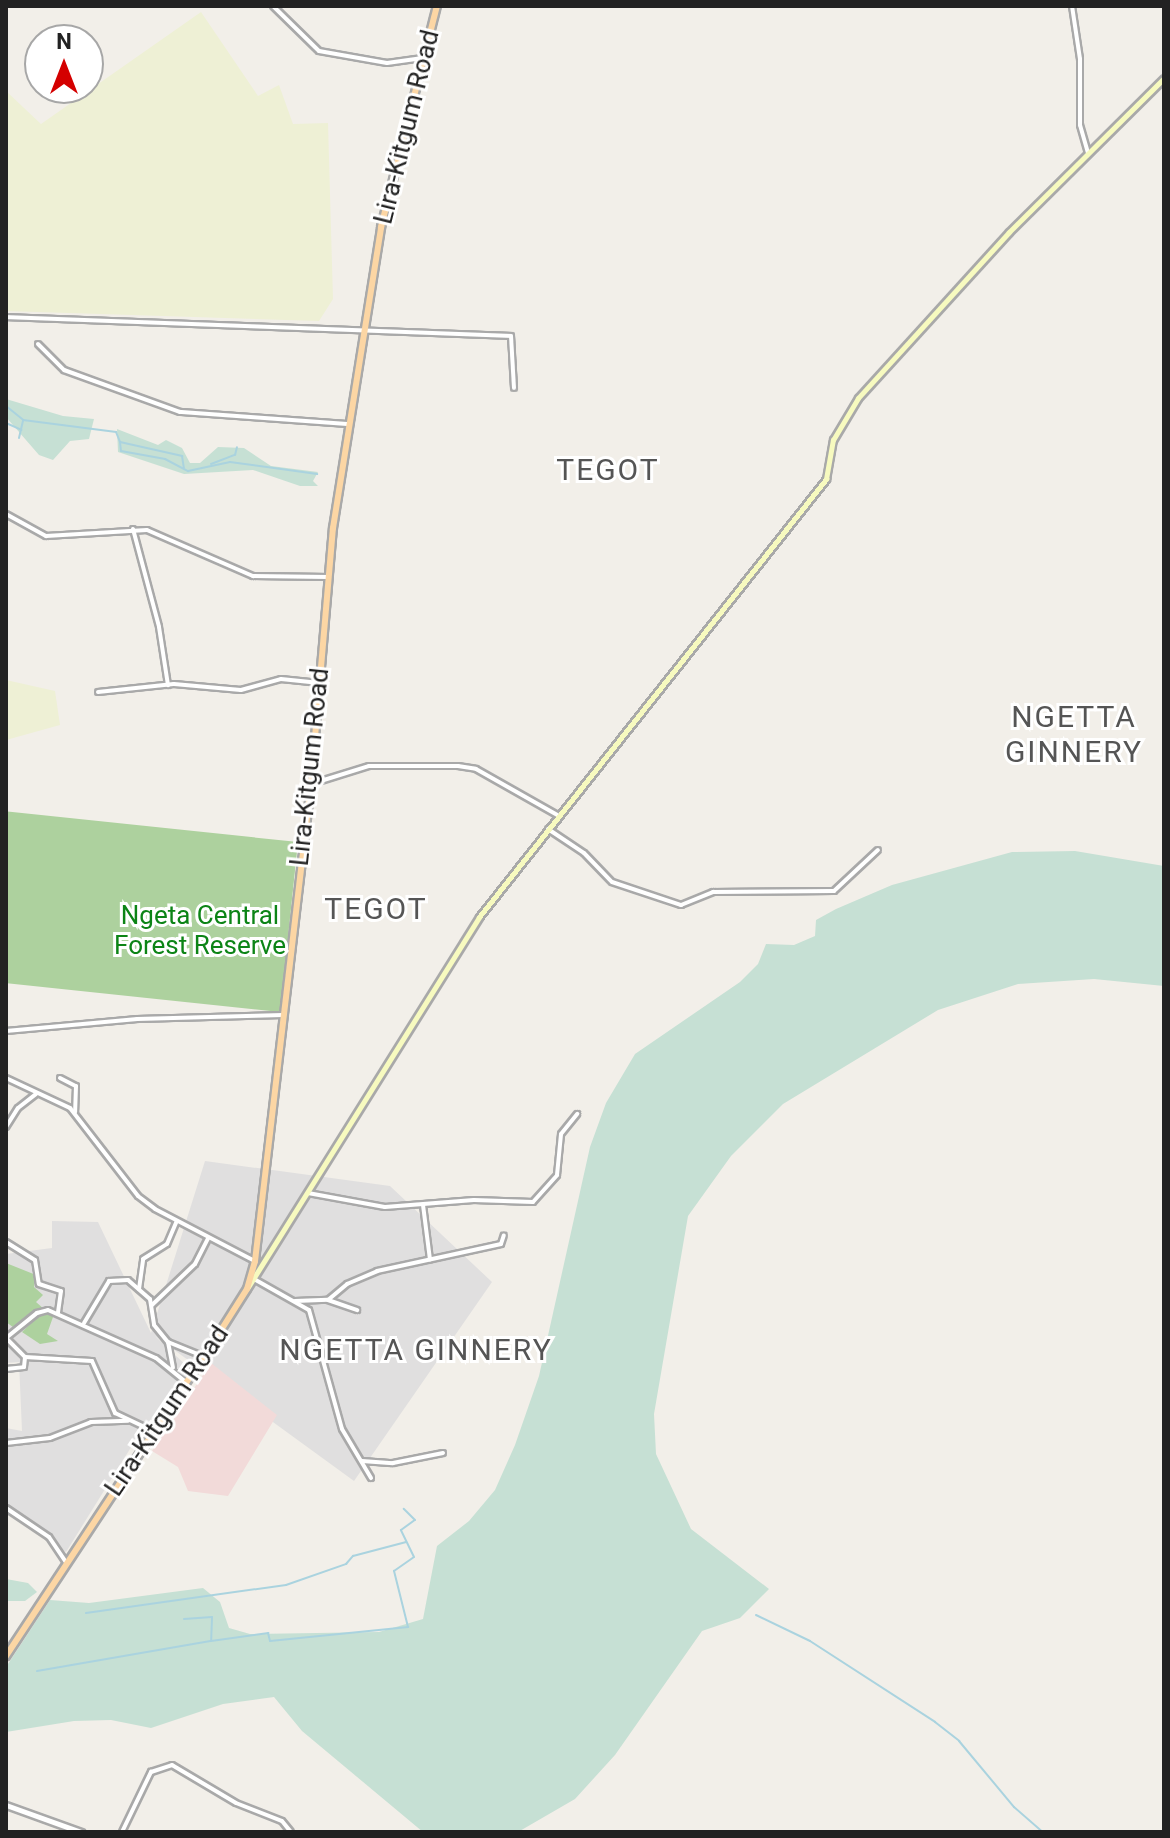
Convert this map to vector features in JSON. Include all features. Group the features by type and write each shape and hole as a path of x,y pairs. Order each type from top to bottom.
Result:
{"main road":[{"name":"Lira-Kitgum Road","path":"6,1656 66,1562 156,1432 247,1289 255,1261 311,784 328,577 349,424 381,227 437,6"},
{"path":"247,1289 427,993 548,829 816,494 826,479 838,430 858,398 1088,153 1164,78"}],"street":[{"path":"273,6 294,32 319,51 387,63 423,58"},
{"path":"1072,6 1080,59 1080,125 1088,153"},
{"path":"6,317 511,336 514,388"},
{"path":"38,344 64,370 180,412 349,424"},
{"path":"6,514 46,536 133,529 191,545 253,576 328,577"},
{"path":"133,529 159,627 168,685"},
{"path":"98,692 168,685 234,690 281,679 320,683"},
{"path":"311,784 369,766 458,766 476,769 559,816"},
{"path":"548,829 584,853 612,882 681,905 713,892 834,891 878,850"},
{"path":"6,1031 148,1019 284,1015"},
{"path":"6,1078 75,1114 138,1196 177,1221 255,1261"},
{"path":"60,1078 76,1086 75,1114"},
{"path":"6,1127 18,1108 36,1094"},
{"path":"308,1193 385,1207 533,1202 557,1175 561,1134 577,1114"},
{"path":"423,1205 430,1260"},
{"path":"139,1289 143,1259 167,1244 177,1221"},
{"path":"328,1300 356,1279 501,1244 504,1235"},
{"path":"152,1305 195,1264 208,1238"},
{"path":"6,1242 35,1260 39,1284 61,1291 58,1314"},
{"path":"84,1323 111,1280 121,1277 139,1289 152,1305 154,1325 168,1342 173,1368"},
{"path":"254,1279 311,1314 342,1429 371,1478"},
{"path":"293,1301 328,1300 357,1310"},
{"path":"156,1432 129,1421 113,1410 92,1361 25,1357 6,1338 41,1310 58,1314 84,1323 173,1368 187,1383"},
{"path":"168,1342 203,1356"},
{"path":"6,1369 24,1367 25,1357"},
{"path":"6,1443 50,1438 91,1422 129,1421"},
{"path":"362,1461 393,1463 443,1453"},
{"path":"6,1508 49,1537 66,1562"},
{"path":"122,1832 151,1772 166,1765 282,1821 291,1832"},
{"path":"6,1805 81,1832"}],"shaded area":[{"path":"205,1161 390,1186 492,1282 354,1481 155,1336 190,1369 164,1410 143,1428 66,1552 6,1513 6,1428 22,1431 19,1362 6,1363 6,1254 52,1248 52,1221 98,1222 151,1333"},
{"path":"211,1363 277,1415 228,1496 188,1491 178,1467 152,1451"}],"green space":[{"path":"201,12 258,96 279,85 293,124 328,123 333,299 319,321 6,311 6,91 41,124 70,104 104,104 104,80"},
{"path":"6,399 63,416 94,419 89,439 70,441 53,460 39,455 6,417"},
{"path":"117,429 158,445 166,440 182,448 190,463 200,463 218,447 244,448 271,466 318,472 313,481 318,486 300,486 253,470 184,474 118,452"},
{"path":"6,680 55,691 60,725 6,740"},
{"name":"Ngeta Central Forest Reserve","path":"8,811 298,842 280,1012 6,983"},
{"path":"1075,851 1164,866 1164,986 1094,979 1018,984 938,1010 783,1104 731,1156 688,1216 654,1414 656,1454 691,1529 769,1589 740,1618 702,1631 615,1755 575,1799 518,1832 423,1832 302,1731 274,1697 223,1704 151,1728 111,1720 74,1721 6,1732 6,1667 50,1600 89,1603 203,1588 220,1602 229,1628 250,1634 379,1632 423,1619 437,1546 469,1521 495,1490 515,1445 539,1376 590,1147 606,1103 635,1054 740,982 758,964 766,944 794,945 815,936 816,920 836,909 892,885 1012,852"},
{"path":"6,1263 36,1275 34,1287 43,1295 36,1302 53,1317 47,1334 58,1341 40,1344 22,1332 30,1324 17,1330 6,1322"},
{"path":"6,1579 28,1583 37,1592 25,1601 6,1601"}],"waterway":[{"path":"6,406 23,420 116,432 120,442 182,456 184,468"},
{"path":"19,438 23,420"},
{"path":"6,423 22,430"},
{"path":"120,442 121,451 165,459 188,471 230,462 317,474"},
{"path":"211,464 235,455 237,447"},
{"path":"184,1619 212,1617 211,1641 268,1633 270,1641 408,1627 394,1571 414,1557 401,1530 415,1520 404,1509"},
{"path":"86,1613 286,1585 346,1564 353,1556 406,1542"},
{"path":"756,1615 810,1641 935,1722 959,1741 1014,1807 1043,1832"},
{"path":"37,1671 210,1641"}],"district":[{"name":"TEGOT","path":"608,470"},
{"name":"NGETTA GINNERY","path":"1074,734"},
{"name":"TEGOT","path":"376,909"},
{"name":"NGETTA GINNERY","path":"416,1350"}]}
